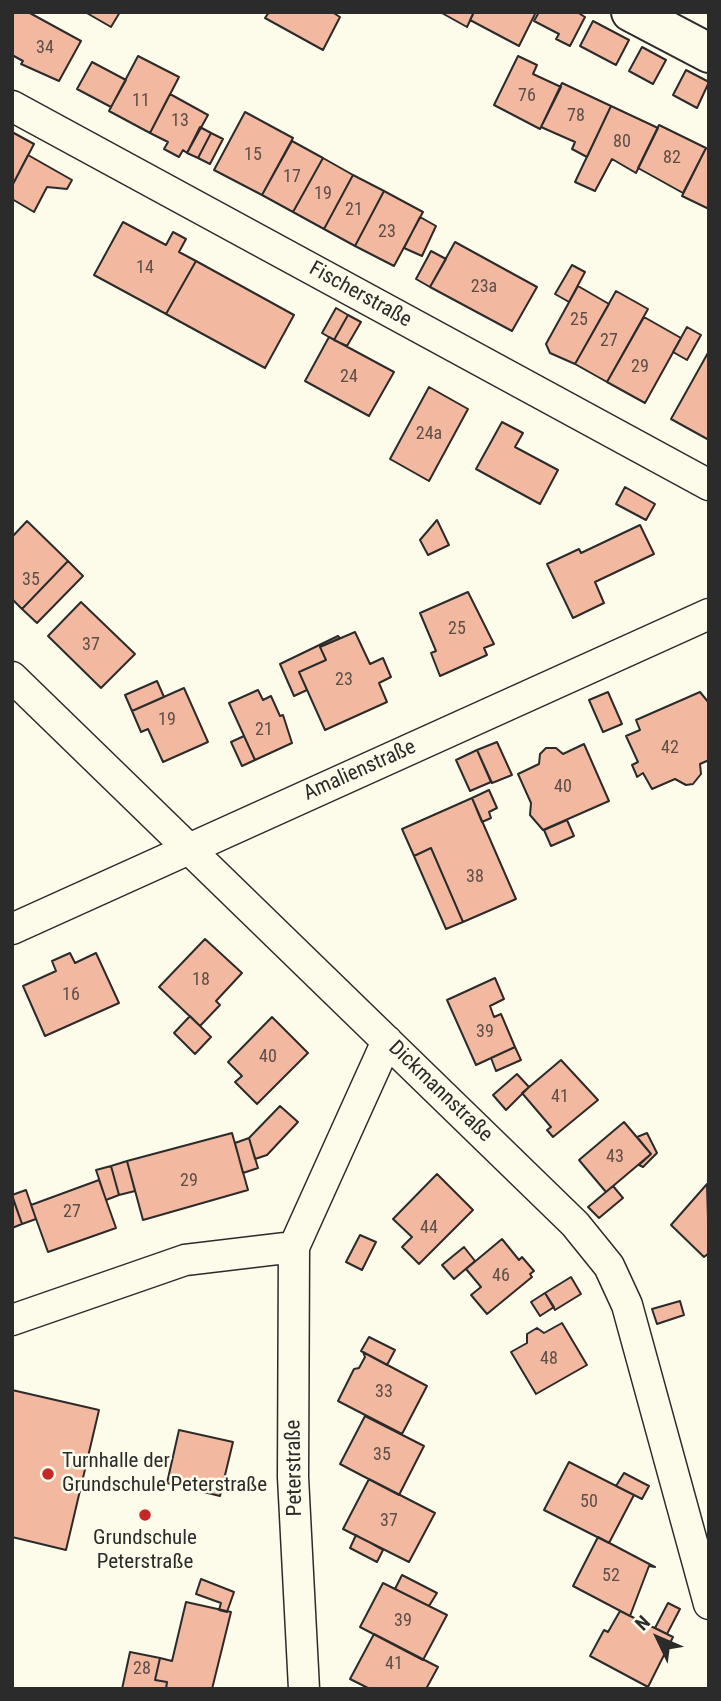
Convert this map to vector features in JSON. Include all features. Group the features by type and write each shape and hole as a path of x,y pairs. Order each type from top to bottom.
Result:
{"street":[{"path":"631,12 709,53"},
{"name":"Fischerstraße","path":"12,106 709,485"},
{"name":"Amalienstraße","path":"12,929 709,614"},
{"name":"Dickmannstraße","path":"12,677 575,1224 609,1266 627,1305 709,1604"},
{"name":"Peterstraße","path":"304,1689 293,1477 294,1247 387,1041"},
{"path":"12,1320 185,1260 294,1247"}],"building":[{"path":"12,12 28,12 81,41 59,81 21,64 23,61 12,55"},
{"path":"85,12 120,12 111,27"},
{"path":"269,12 332,12 340,17 323,50 265,18"},
{"path":"440,12 474,12 467,27"},
{"path":"474,12 536,12 519,46 470,20"},
{"path":"539,12 577,12 585,17 570,46 556,39 559,34 534,21"},
{"path":"593,21 629,40 616,65 580,46"},
{"path":"642,47 666,60 653,84 629,71"},
{"path":"138,56 179,77 150,133 109,111"},
{"path":"518,56 537,65 533,74 561,87 540,129 494,105"},
{"path":"92,62 126,80 111,107 77,89"},
{"path":"686,70 709,82 697,108 673,95"},
{"path":"562,83 611,106 587,157 572,149 575,142 541,127"},
{"path":"170,94 208,115 187,153 183,150 179,157 164,149 168,142 150,133"},
{"path":"611,106 658,128 636,173 612,159 595,191 575,182"},
{"path":"245,112 293,138 262,195 214,170"},
{"path":"659,125 706,148 683,193 638,168"},
{"path":"200,127 211,133 198,158 187,153"},
{"path":"12,132 34,144 12,186"},
{"path":"211,133 223,139 210,164 198,158"},
{"path":"292,141 323,158 293,212 262,195"},
{"path":"706,148 709,149 709,209 682,196"},
{"path":"28,155 72,180 67,189 47,187 34,212 12,199 12,186"},
{"path":"323,158 353,175 324,229 293,212"},
{"path":"353,175 384,191 355,246 324,229"},
{"path":"384,191 423,212 394,266 355,246"},
{"path":"420,217 436,226 422,256 404,248"},
{"path":"123,222 166,245 173,232 186,239 179,252 196,261 166,314 94,275"},
{"path":"455,242 537,287 512,331 430,287"},
{"path":"431,251 446,259 430,287 416,279"},
{"path":"196,261 294,315 265,368 166,314"},
{"path":"572,265 585,272 569,302 555,294"},
{"path":"578,286 609,304 575,364 550,353 546,344"},
{"path":"616,291 648,309 607,382 575,364"},
{"path":"336,308 348,315 334,340 322,333"},
{"path":"348,315 361,322 347,346 334,340"},
{"path":"644,317 681,338 645,403 607,382"},
{"path":"687,327 701,335 687,360 673,352"},
{"path":"329,337 394,372 369,416 305,381"},
{"path":"709,351 709,440 671,419"},
{"path":"429,387 468,409 429,481 390,459"},
{"path":"502,422 523,433 515,447 558,470 540,504 476,469"},
{"path":"625,487 655,504 646,520 616,504"},
{"path":"437,520 449,545 428,555 420,540"},
{"path":"27,521 68,561 22,609 12,599 12,537"},
{"path":"640,525 654,554 595,582 604,603 573,618 547,564 579,549 581,553"},
{"path":"68,561 83,576 37,623 22,609"},
{"path":"468,592 494,644 484,648 487,655 440,676 431,653 436,651 420,613"},
{"path":"81,602 135,654 101,688 48,636"},
{"path":"355,632 370,664 383,658 391,677 379,683 387,702 325,730 299,672 326,660 320,647"},
{"path":"338,636 340,638 320,647 326,660 299,672 307,690 294,696 280,664"},
{"path":"157,681 164,697 132,711 125,695"},
{"path":"184,688 208,742 163,762 148,729 141,732 132,711"},
{"path":"258,690 263,700 271,696 280,716 283,715 292,743 255,760 229,703"},
{"path":"608,692 622,724 603,732 589,700"},
{"path":"700,692 709,703 709,760 700,764 701,774 693,784 686,785 675,779 652,789 643,773 637,777 632,765 638,762 626,736 640,730 636,720"},
{"path":"244,736 255,760 242,766 231,742"},
{"path":"497,742 512,775 492,783 477,750"},
{"path":"584,744 609,801 543,830 530,815 531,803 518,774 539,764 540,754 546,748 556,748 563,754"},
{"path":"477,750 491,782 470,791 456,760"},
{"path":"489,790 497,808 489,812 491,818 482,822 472,798"},
{"path":"472,798 516,899 463,922 431,848 414,856 402,829"},
{"path":"567,820 574,836 551,846 544,830"},
{"path":"431,848 463,922 446,929 414,856"},
{"path":"205,939 242,973 216,1001 220,1005 200,1026 159,987"},
{"path":"70,953 75,963 96,953 119,1003 45,1036 23,986 56,971 52,961"},
{"path":"495,978 504,999 490,1006 494,1017 501,1014 515,1047 476,1065 447,1000"},
{"path":"190,1016 211,1037 195,1054 174,1033"},
{"path":"272,1017 308,1053 257,1104 235,1082 242,1076 228,1062"},
{"path":"515,1047 521,1060 496,1071 491,1058"},
{"path":"561,1060 598,1100 553,1137 547,1130 551,1127 522,1093"},
{"path":"517,1074 529,1087 506,1110 493,1095"},
{"path":"280,1106 298,1122 267,1155 255,1159 249,1138"},
{"path":"624,1122 651,1154 606,1192 579,1160"},
{"path":"232,1133 248,1190 143,1220 127,1161"},
{"path":"647,1133 657,1153 643,1167 639,1165 651,1154 637,1137"},
{"path":"249,1138 258,1168 243,1173 235,1143"},
{"path":"127,1161 135,1191 119,1195 111,1166"},
{"path":"111,1166 119,1195 106,1200 96,1170"},
{"path":"437,1174 473,1210 419,1264 402,1247 412,1237 393,1219"},
{"path":"99,1180 116,1228 48,1252 31,1205"},
{"path":"707,1184 709,1253 704,1257 671,1225"},
{"path":"613,1186 623,1198 599,1218 588,1207"},
{"path":"26,1190 36,1219 22,1224 12,1195"},
{"path":"12,1196 22,1224 12,1228"},
{"path":"360,1235 376,1242 362,1270 346,1262"},
{"path":"502,1239 519,1260 522,1257 534,1271 530,1274 532,1277 487,1314 471,1295 481,1287 466,1269"},
{"path":"464,1247 475,1261 454,1279 442,1265"},
{"path":"571,1277 581,1294 555,1310 545,1293"},
{"path":"545,1293 554,1307 540,1316 531,1302"},
{"path":"680,1301 684,1315 657,1324 652,1309"},
{"path":"562,1323 587,1365 536,1394 511,1352 527,1343 527,1334 537,1328 544,1333"},
{"path":"369,1337 395,1350 387,1365 361,1351"},
{"path":"363,1352 427,1386 402,1434 338,1401 354,1369 359,1368 365,1357"},
{"name":"Turnhalle der Grundschule Peterstraße","path":"12,1390 99,1410 66,1550 12,1537"},
{"path":"365,1416 424,1446 399,1495 340,1464"},
{"path":"179,1430 233,1442 220,1496 167,1483"},
{"path":"569,1462 634,1495 609,1543 544,1510"},
{"path":"624,1473 649,1486 642,1499 616,1486"},
{"path":"369,1479 435,1513 409,1562 343,1529"},
{"path":"356,1535 383,1550 377,1562 350,1548"},
{"path":"598,1537 655,1567 649,1566 630,1616 573,1586"},
{"path":"402,1575 437,1593 429,1606 395,1589"},
{"path":"201,1579 234,1592 227,1612 219,1610 221,1603 196,1594"},
{"path":"383,1583 447,1615 423,1660 360,1627"},
{"path":"186,1602 231,1612 212,1689 166,1689 167,1682 155,1680 160,1658 172,1661"},
{"path":"668,1603 680,1609 667,1634 655,1628"},
{"path":"620,1611 673,1637 648,1687 590,1656 604,1630 608,1632"},
{"path":"374,1634 438,1667 426,1689 370,1689 350,1679"},
{"path":"130,1652 160,1658 155,1680 167,1682 166,1689 122,1689"}],"place":[{"name":"Turnhalle der Grundschule Peterstraße","path":"48,1474"},
{"name":"Grundschule Peterstraße","path":"145,1515"}]}
